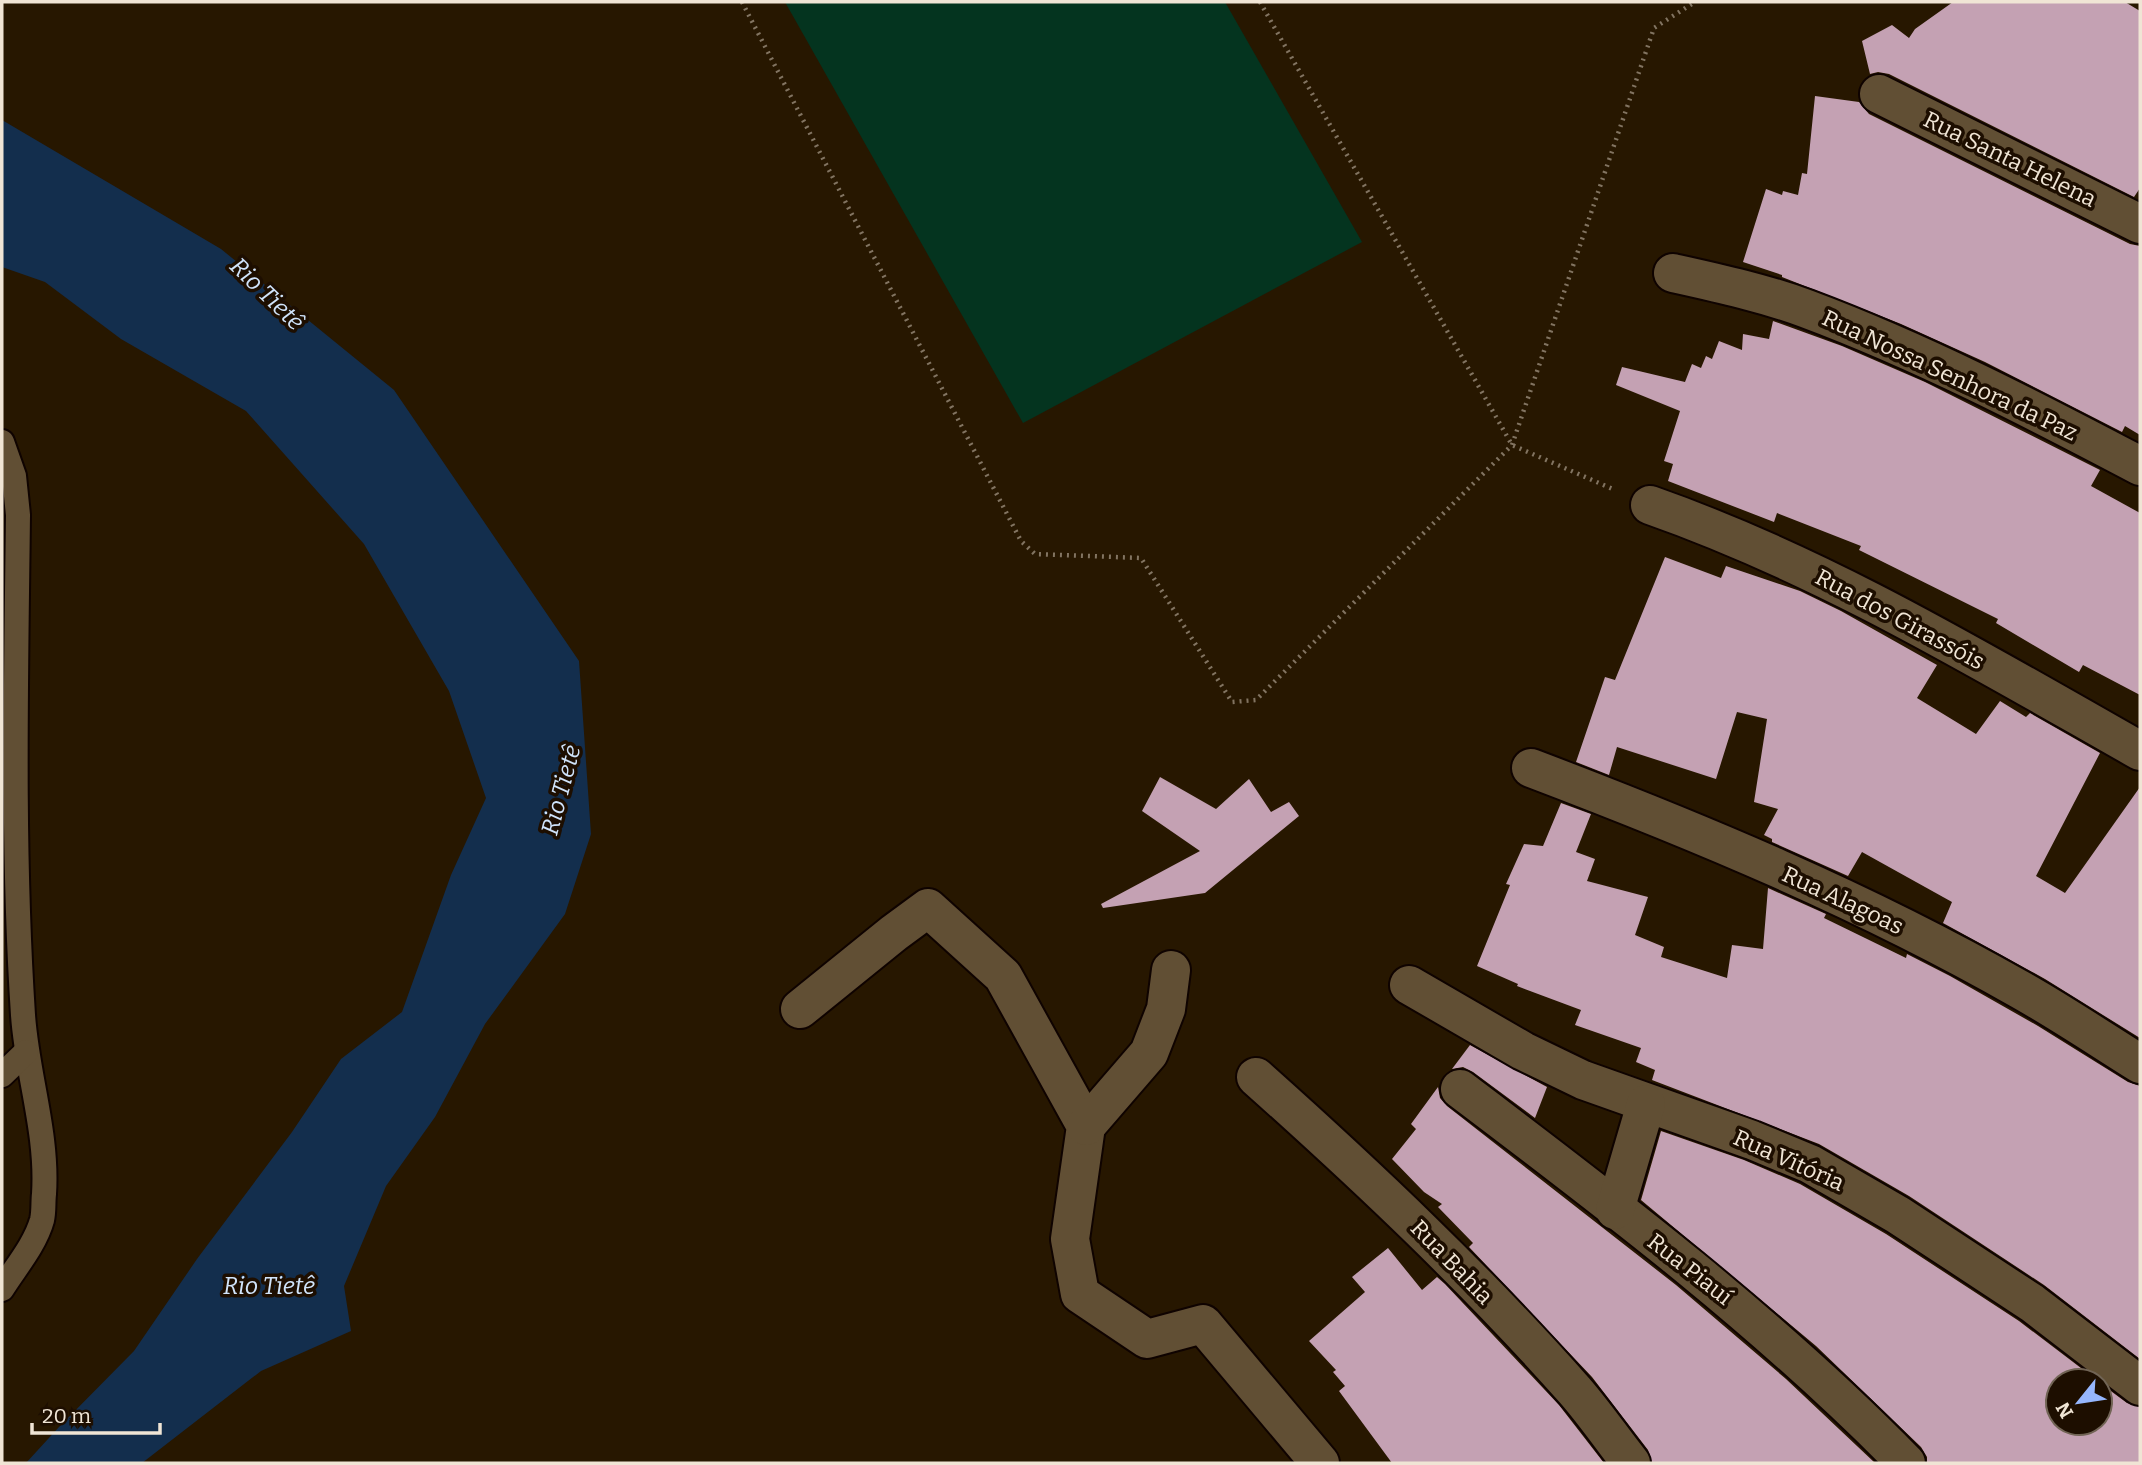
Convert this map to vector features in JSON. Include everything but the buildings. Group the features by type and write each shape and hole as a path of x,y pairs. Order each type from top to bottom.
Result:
{"street":[{"name":"Rua Santa Helena","path":"1879,94 2140,224"},
{"name":"Rua Nossa Senhora da Paz","path":"1673,273 1741,288 1806,309 1916,354 2031,408 2140,466"},
{"name":"Rua dos Girassóis","path":"1650,505 1768,552 1895,613 2140,751"},
{"name":"Rua Alagoas","path":"1531,768 1668,820 1827,891 2019,989 2140,1064"},
{"path":"800,1009 928,908 1003,976 1086,1126"},
{"path":"1171,970 1166,1009 1149,1053 1086,1126 1070,1238 1080,1293 1147,1339 1203,1324 1320,1463"},
{"name":"Rua Vitória","path":"1409,985 1523,1051 1583,1080 1752,1140 1810,1164 1898,1215 2032,1303 2140,1386"},
{"name":"Rua Bahia","path":"1256,1077 1356,1166 1443,1249 1577,1393 1630,1463"},
{"name":"Rua Piauí","path":"1460,1089 1561,1165 1761,1326 1854,1409 1906,1463"},
{"path":"1615,1210 1646,1104"}],"lane":[{"path":"2,442 14,476 18,515 15,825 26,1052 41,1129 45,1176 42,1220 26,1252 2,1289"},
{"path":"2,1075 26,1052"}],"path":[{"path":"741,2 1021,541 1035,554 1141,558 1233,702 1256,700 1512,445 1654,28 1695,2"},
{"path":"1260,2 1512,445 1650,505"}],"green space":[{"path":"785,2 1225,2 1362,242 1023,423"}],"water":[{"name":"Rio Tietê","path":"2,120 221,249 394,390 579,661 591,834 565,914 485,1024 435,1117 386,1186 344,1286 351,1331 261,1371 142,1463 26,1463 134,1351 197,1259 292,1132 341,1059 402,1012 451,875 486,798 449,691 364,544 246,411 121,339 45,282 2,267"}]}
